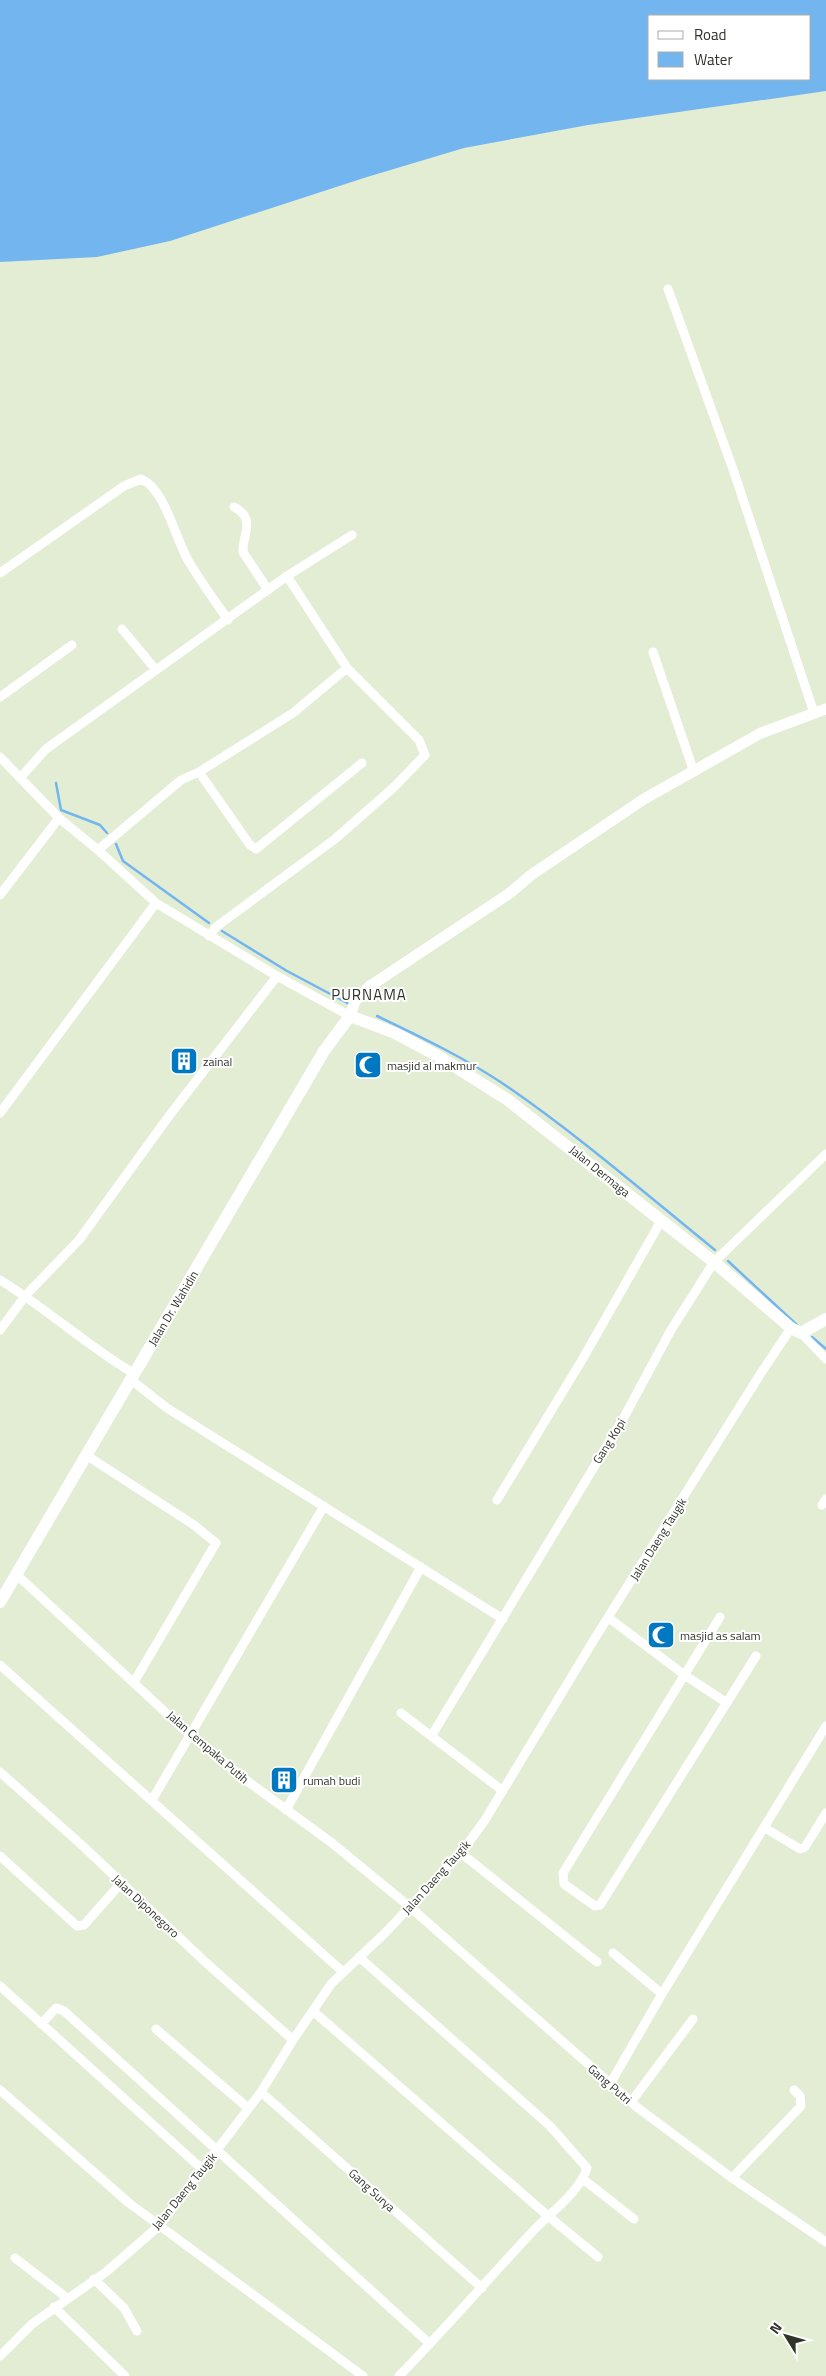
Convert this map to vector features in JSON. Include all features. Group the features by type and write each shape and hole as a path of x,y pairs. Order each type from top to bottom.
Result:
{"main road":[{"name":"Jalan Dermaga","path":"350,1016 395,1033 483,1083 554,1134 661,1222 714,1262 796,1331"},
{"name":"Jalan Dr. Wahidin","path":"0,1602 3,1588 17,1575 131,1376 182,1295 324,1051 350,1016"},
{"path":"796,1331 826,1319"}],"street":[{"path":"668,289 734,472 814,713"},
{"path":"0,574 124,486 141,479 147,482 159,497 188,560 228,620"},
{"path":"234,507 242,513 248,528 244,552 268,590"},
{"path":"20,778 46,749 287,576 352,535"},
{"path":"209,936 216,927 335,839 393,788 425,755 419,740 347,668 287,576"},
{"path":"122,629 156,670"},
{"path":"0,697 72,645"},
{"path":"653,652 694,772"},
{"path":"98,850 181,780 199,772 293,713 347,668"},
{"path":"0,758 59,818 98,850 156,903 277,976 350,1016 355,1001 370,986 510,893 532,875 636,804 761,733 826,709"},
{"path":"199,772 250,845 256,849 362,763"},
{"path":"0,895 59,818"},
{"path":"0,1113 156,903"},
{"path":"0,1330 26,1295 79,1240 169,1116 277,976"},
{"name":"Gang Kopi","path":"432,1735 623,1420 684,1307 714,1262 826,1154"},
{"path":"497,1500 582,1360 661,1222"},
{"path":"0,1280 26,1295 131,1376 167,1408 503,1618"},
{"name":"Jalan Dermaga","path":"796,1331 826,1359"},
{"name":"Jalan Daeng Taugik","path":"0,2356 32,2324 106,2272 159,2226 261,2092 330,1984 410,1907 461,1853 503,1791 761,1373 796,1331"},
{"path":"86,1455 194,1525 216,1543 134,1682"},
{"path":"152,1800 324,1506"},
{"path":"286,1810 421,1567"},
{"name":"Jalan Cempaka Putih","path":"17,1575 189,1734 286,1810 332,1842 410,1907"},
{"path":"720,1617 686,1676 563,1873 564,1884 574,1893 595,1906 600,1905 756,1656"},
{"path":"609,1618 686,1676 727,1703"},
{"path":"0,1665 343,1972"},
{"path":"401,1713 503,1791"},
{"path":"610,2084 662,1994 826,1726"},
{"name":"Jalan Diponegoro","path":"0,1772 293,2040"},
{"path":"765,1828 800,1849 805,1847 826,1813"},
{"path":"461,1853 597,1962"},
{"path":"0,1856 77,1926 84,1925 121,1883"},
{"name":"Gang Putri","path":"410,1907 631,2102 732,2178 826,2242"},
{"path":"614,1953 662,1994"},
{"path":"359,1957 550,2126 585,2163 587,2168 583,2178 399,2376"},
{"path":"0,1986 202,2170"},
{"path":"41,2024 56,2008 64,2010 430,2344"},
{"path":"313,2011 548,2216 598,2257"},
{"path":"631,2102 693,2019"},
{"path":"156,2029 248,2108"},
{"path":"0,2090 129,2203 356,2374"},
{"path":"732,2178 801,2106 800,2096 794,2090"},
{"name":"Gang Surya","path":"261,2092 482,2288"},
{"path":"583,2178 634,2219"},
{"path":"15,2258 67,2298"},
{"path":"94,2279 124,2308 137,2331"},
{"path":"54,2308 125,2376"}],"water":[{"path":"0,0 826,0 826,91 588,125 464,148 367,177 170,241 97,257 0,262"}],"waterway":[{"path":"56,783 61,810 100,825 107,833"},
{"path":"116,844 123,861 209,923"},
{"path":"222,931 287,971 351,1005"},
{"path":"377,1016 459,1057 505,1085 585,1144 715,1250"},
{"path":"728,1261 797,1325"},
{"path":"812,1337 826,1349"}],"place":[{"name":"zainal","path":"184,1061"},
{"name":"masjid al makmur","path":"368,1065"},
{"name":"masjid as salam","path":"661,1635"},
{"name":"rumah budi","path":"284,1780"}],"district":[{"name":"PURNAMA","path":"369,994"}]}
